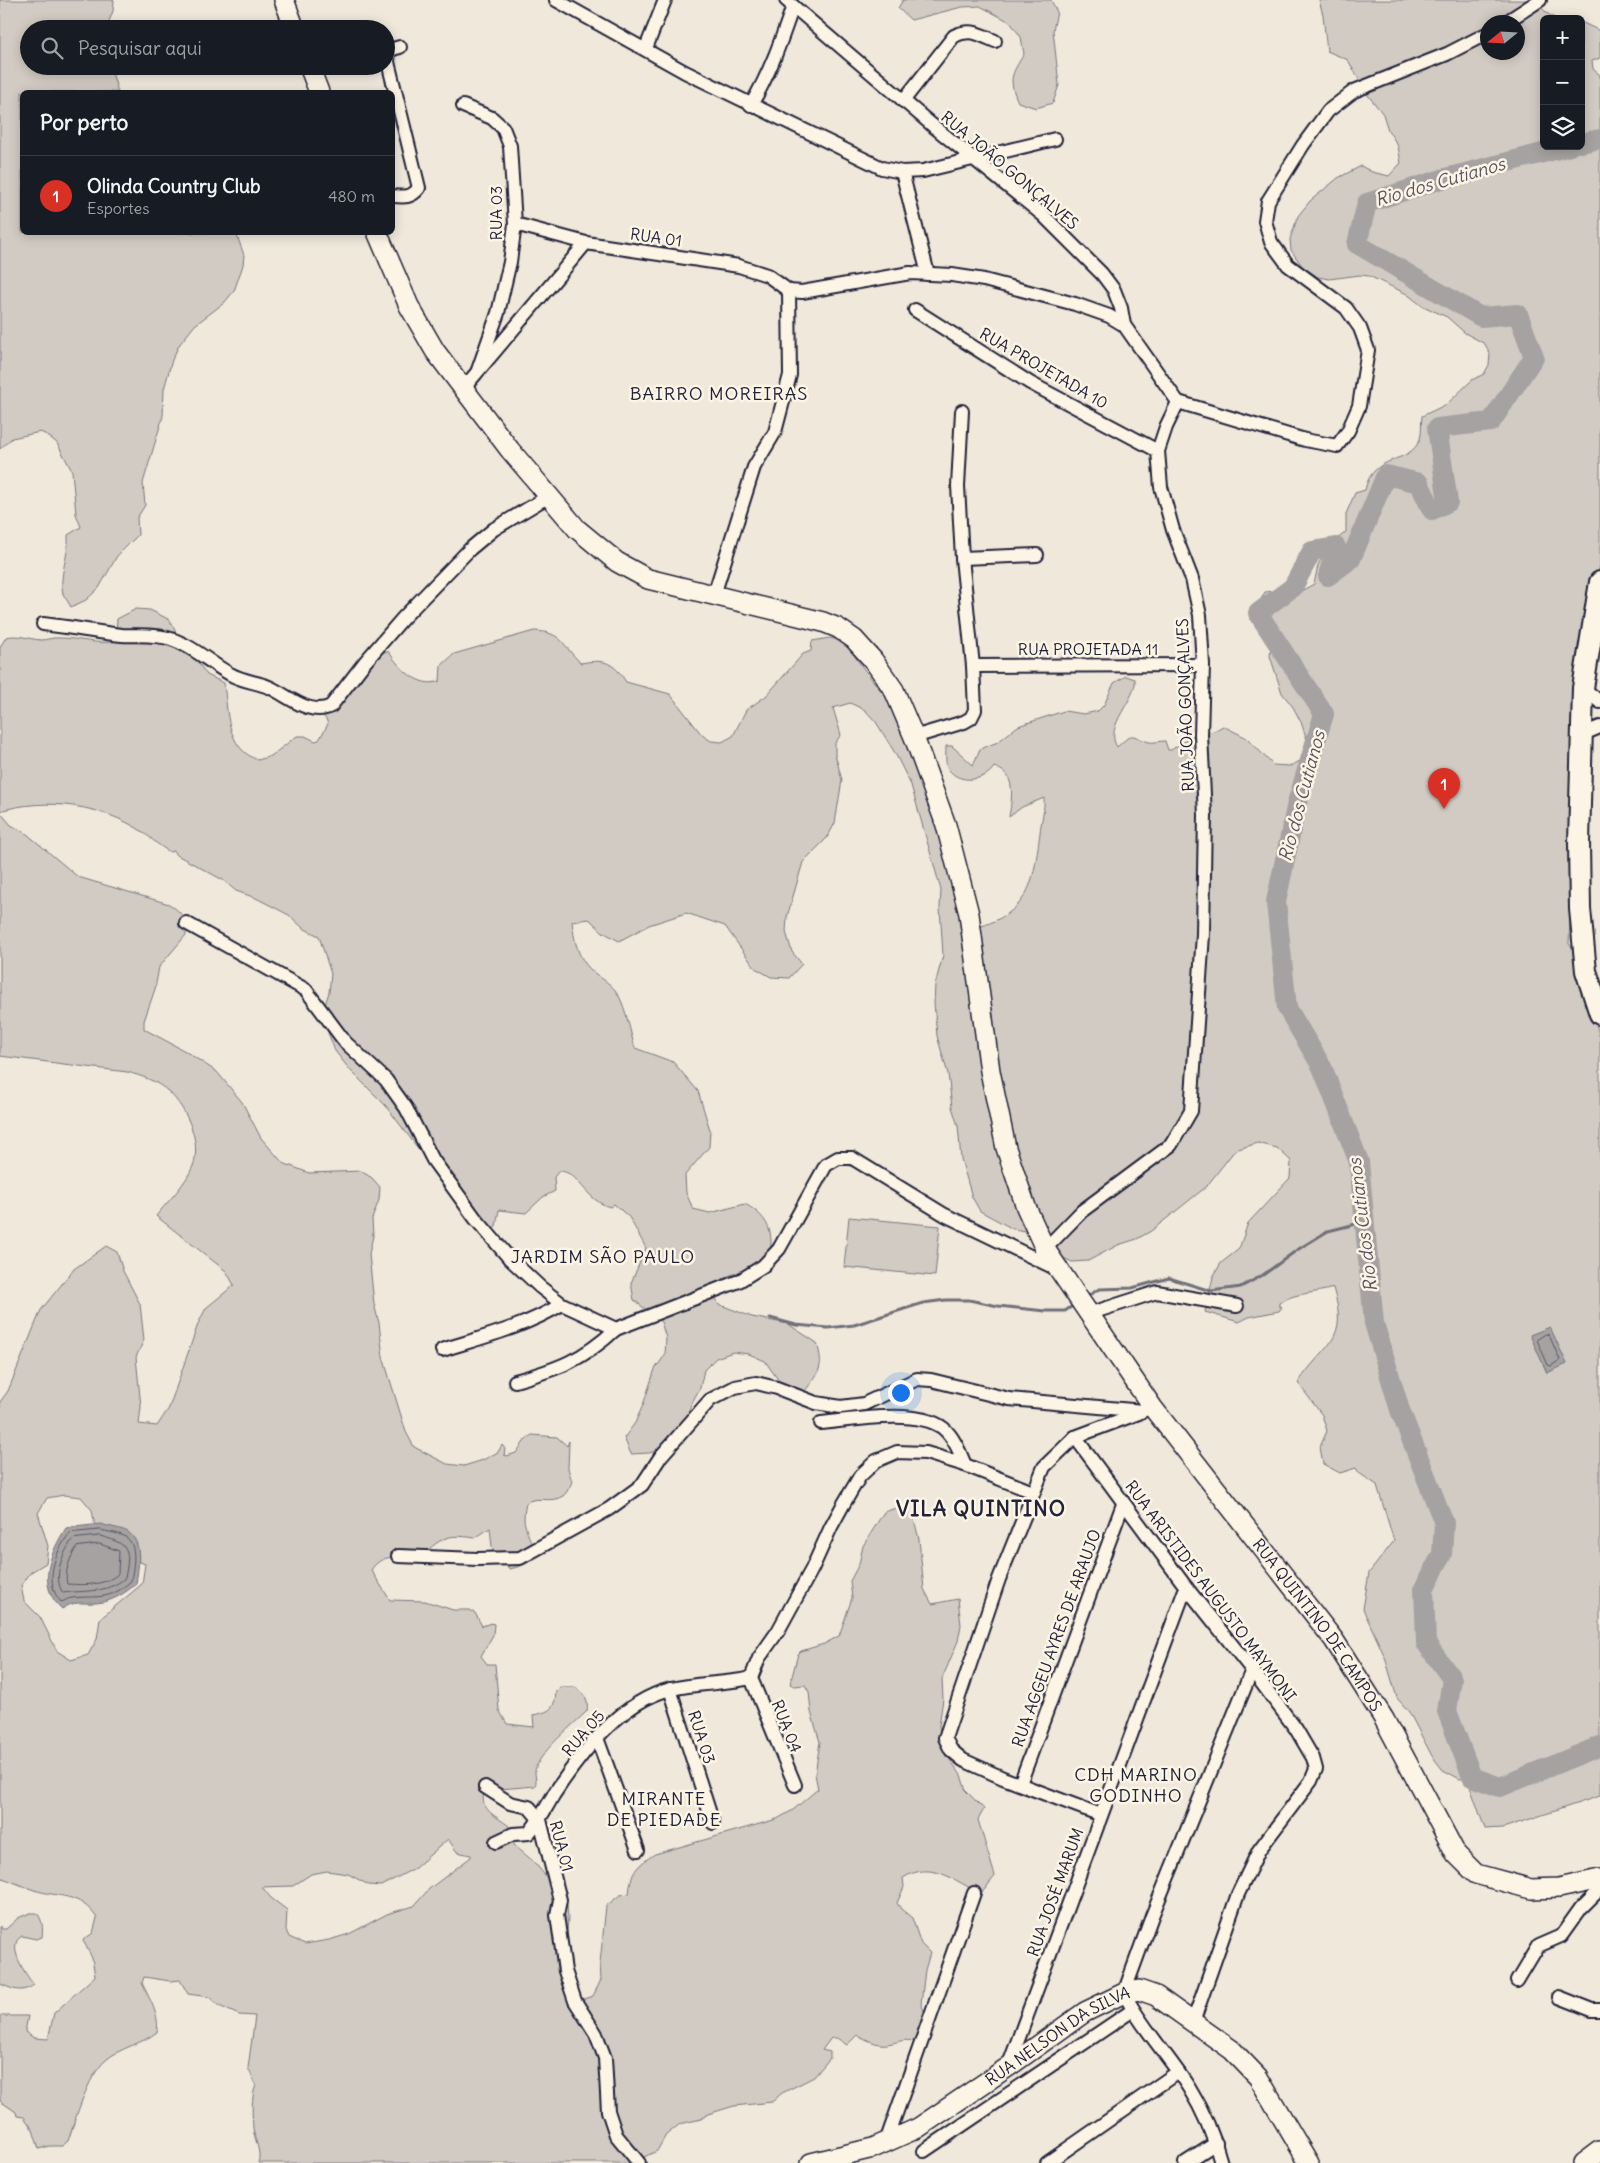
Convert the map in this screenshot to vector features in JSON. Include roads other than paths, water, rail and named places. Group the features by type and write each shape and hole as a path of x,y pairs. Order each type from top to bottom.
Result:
{"main road":[{"path":"284,0 292,20"},
{"path":"313,75 319,90"},
{"name":"RUA QUINTINO DE CAMPOS","path":"378,235 409,306 435,352 577,529 617,562 648,578 823,622 838,628 854,639 874,660 894,690 914,737 946,824 969,914 990,1071 1006,1148 1026,1208 1045,1249 1148,1409 1334,1640 1384,1719 1456,1854 1465,1866 1476,1874 1531,1889 1559,1888 1600,1879"},
{"path":"1600,582 1583,688 1591,731 1579,847 1580,909 1600,1014"},
{"name":"RUA NELSON DA SILVA","path":"811,2163 873,2148 918,2128 1085,2012 1124,1993 1139,1990 1156,1996 1232,2050 1258,2078 1309,2163"},
{"path":"1584,2163 1600,2151"}],"street":[{"path":"556,0 646,48 685,72 882,168 902,172 923,171 1055,139"},
{"path":"646,48 665,0"},
{"path":"1517,15 1540,0"},
{"path":"751,105 774,62 790,3"},
{"name":"RUA JOÃO GONÇALVES","path":"790,3 904,101 1043,215 1102,274 1114,290 1121,308 1124,325 1178,402 1166,427 1158,451 1161,488 1173,530 1192,579 1200,615 1203,665 1201,735 1205,815 1203,934 1192,1112 1171,1145 1082,1212 1045,1249"},
{"path":"904,101 954,36 964,31 974,31 995,40"},
{"path":"1178,402 1305,440 1336,446 1348,431 1359,406 1368,350 1360,328 1346,308 1288,265 1271,242 1265,222 1268,200 1303,145 1328,111 1354,90 1447,54 1480,37"},
{"path":"395,48 400,47"},
{"path":"391,75 395,90"},
{"path":"395,90 419,188 413,195 408,197 395,196"},
{"name":"RUA 03","path":"464,106 492,118 503,128 510,146 515,224 510,262 498,314 478,370"},
{"path":"902,172 928,274"},
{"name":"RUA 01","path":"515,224 586,243 739,266 768,275 789,291"},
{"path":"463,389 586,243"},
{"path":"714,595 754,467 776,432 790,375 789,291 802,292 910,273 952,275 984,280 1057,299 1109,316 1124,325"},
{"name":"RUA PROJETADA 10","path":"915,310 1030,383 1158,451"},
{"path":"914,737 964,722 971,718 975,710 958,486 962,411"},
{"path":"43,624 124,635 172,639 193,649 229,674 247,682 268,687 313,710 323,710 331,706 364,662 403,618 470,549 494,529 549,496"},
{"path":"962,558 1037,555"},
{"name":"RUA PROJETADA 11","path":"973,666 1203,665"},
{"path":"1583,688 1600,702"},
{"path":"186,923 306,990 346,1042 386,1080 406,1108 433,1160 475,1218 510,1259 540,1287 562,1304 616,1329"},
{"path":"515,1381 545,1373 574,1361 592,1350 616,1329 739,1281 763,1266 779,1249 826,1165 838,1158 852,1158 945,1215 1062,1276"},
{"path":"1087,1312 1157,1292 1236,1306"},
{"path":"442,1350 521,1325 542,1316 562,1304"},
{"path":"398,1556 478,1559 520,1558 609,1509 642,1485 661,1456 710,1400 735,1387 756,1383 777,1388 816,1403 841,1407 864,1404 917,1379 931,1380 1009,1399 1148,1409"},
{"path":"1100,1815 963,1760 950,1750 945,1738 999,1579 1044,1467 1075,1437 1148,1409"},
{"path":"821,1423 893,1418 922,1419 943,1428 955,1442 965,1465"},
{"name":"RUA ARISTIDES AUGUSTO MAYMONI","path":"1075,1437 1186,1587 1296,1729 1313,1758 1316,1769 1311,1781 1259,1850 1238,1894 1193,2022"},
{"path":"751,1678 759,1658 778,1631 812,1569 831,1527 860,1476 876,1461 897,1452 926,1453 965,1465 1033,1492"},
{"name":"RUA AGGEU AYRES DE ARAUJO","path":"1020,1784 1124,1504"},
{"name":"RUA JOSÉ MARUM","path":"1008,2067 1186,1587"},
{"path":"1221,2163 1216,2143 1205,2116 1178,2072 1133,2010 1124,1993 1156,1907 1252,1670"},
{"name":"RUA 05","path":"496,1842 513,1834 529,1833 540,1820 555,1794 597,1738 613,1721 637,1704 670,1689 730,1683 751,1678"},
{"name":"RUA 04","path":"751,1678 794,1785"},
{"name":"RUA 03","path":"670,1689 713,1823"},
{"path":"597,1738 638,1850"},
{"name":"RUA 01","path":"485,1787 510,1803 529,1807 540,1820 560,1900 557,1915 565,1972 575,2001 596,2034 605,2058 608,2111 616,2135 639,2163"},
{"path":"1517,1981 1538,1946 1560,1936 1581,1908 1600,1889"},
{"path":"886,2142 974,1893"},
{"path":"1559,1997 1592,2010 1600,2010"},
{"path":"924,2151 1133,2010"},
{"path":"1047,2163 1178,2072"},
{"path":"1185,2163 1216,2143"}],"water":[{"path":"1550,1327 1567,1364 1547,1373 1530,1335"},
{"path":"101,1524 128,1532 133,1537 139,1556 136,1584 113,1599 96,1603 75,1603 62,1609 54,1600 49,1590 48,1569 55,1548 66,1528"}],"waterway":[{"name":"Rio dos Cutianos","path":"1585,142 1600,139"},
{"name":"Rio dos Cutianos","path":"1554,150 1442,179 1367,203 1357,244 1481,317 1518,314 1534,357 1491,422 1437,428 1448,502 1432,510 1419,483 1386,475 1351,559 1328,576 1336,547 1312,551 1293,587 1258,613 1324,714 1297,803 1276,902 1287,1008 1322,1067 1359,1162 1374,1323 1400,1410 1444,1523 1442,1554 1424,1589 1426,1643 1452,1679 1447,1711 1472,1777 1500,1787 1600,1746"},
{"path":"1086,1297 1099,1289 1132,1288 1169,1278 1211,1291 1241,1287 1263,1275 1297,1250 1328,1231 1356,1224 1365,1224"},
{"path":"770,1318 796,1325 828,1328 854,1325 923,1303 946,1300 969,1300 998,1306 1045,1311 1065,1311 1074,1305"}],"place":[{"name":"Olinda Country Club","path":"1444,809"}],"district":[{"name":"BAIRRO MOREIRAS","path":"719,394"},
{"name":"JARDIM SÃO PAULO","path":"603,1257"},
{"name":"VILA QUINTINO","path":"981,1509"},
{"name":"CDH MARINO GODINHO","path":"1136,1785"},
{"name":"MIRANTE DE PIEDADE","path":"664,1809"}]}
